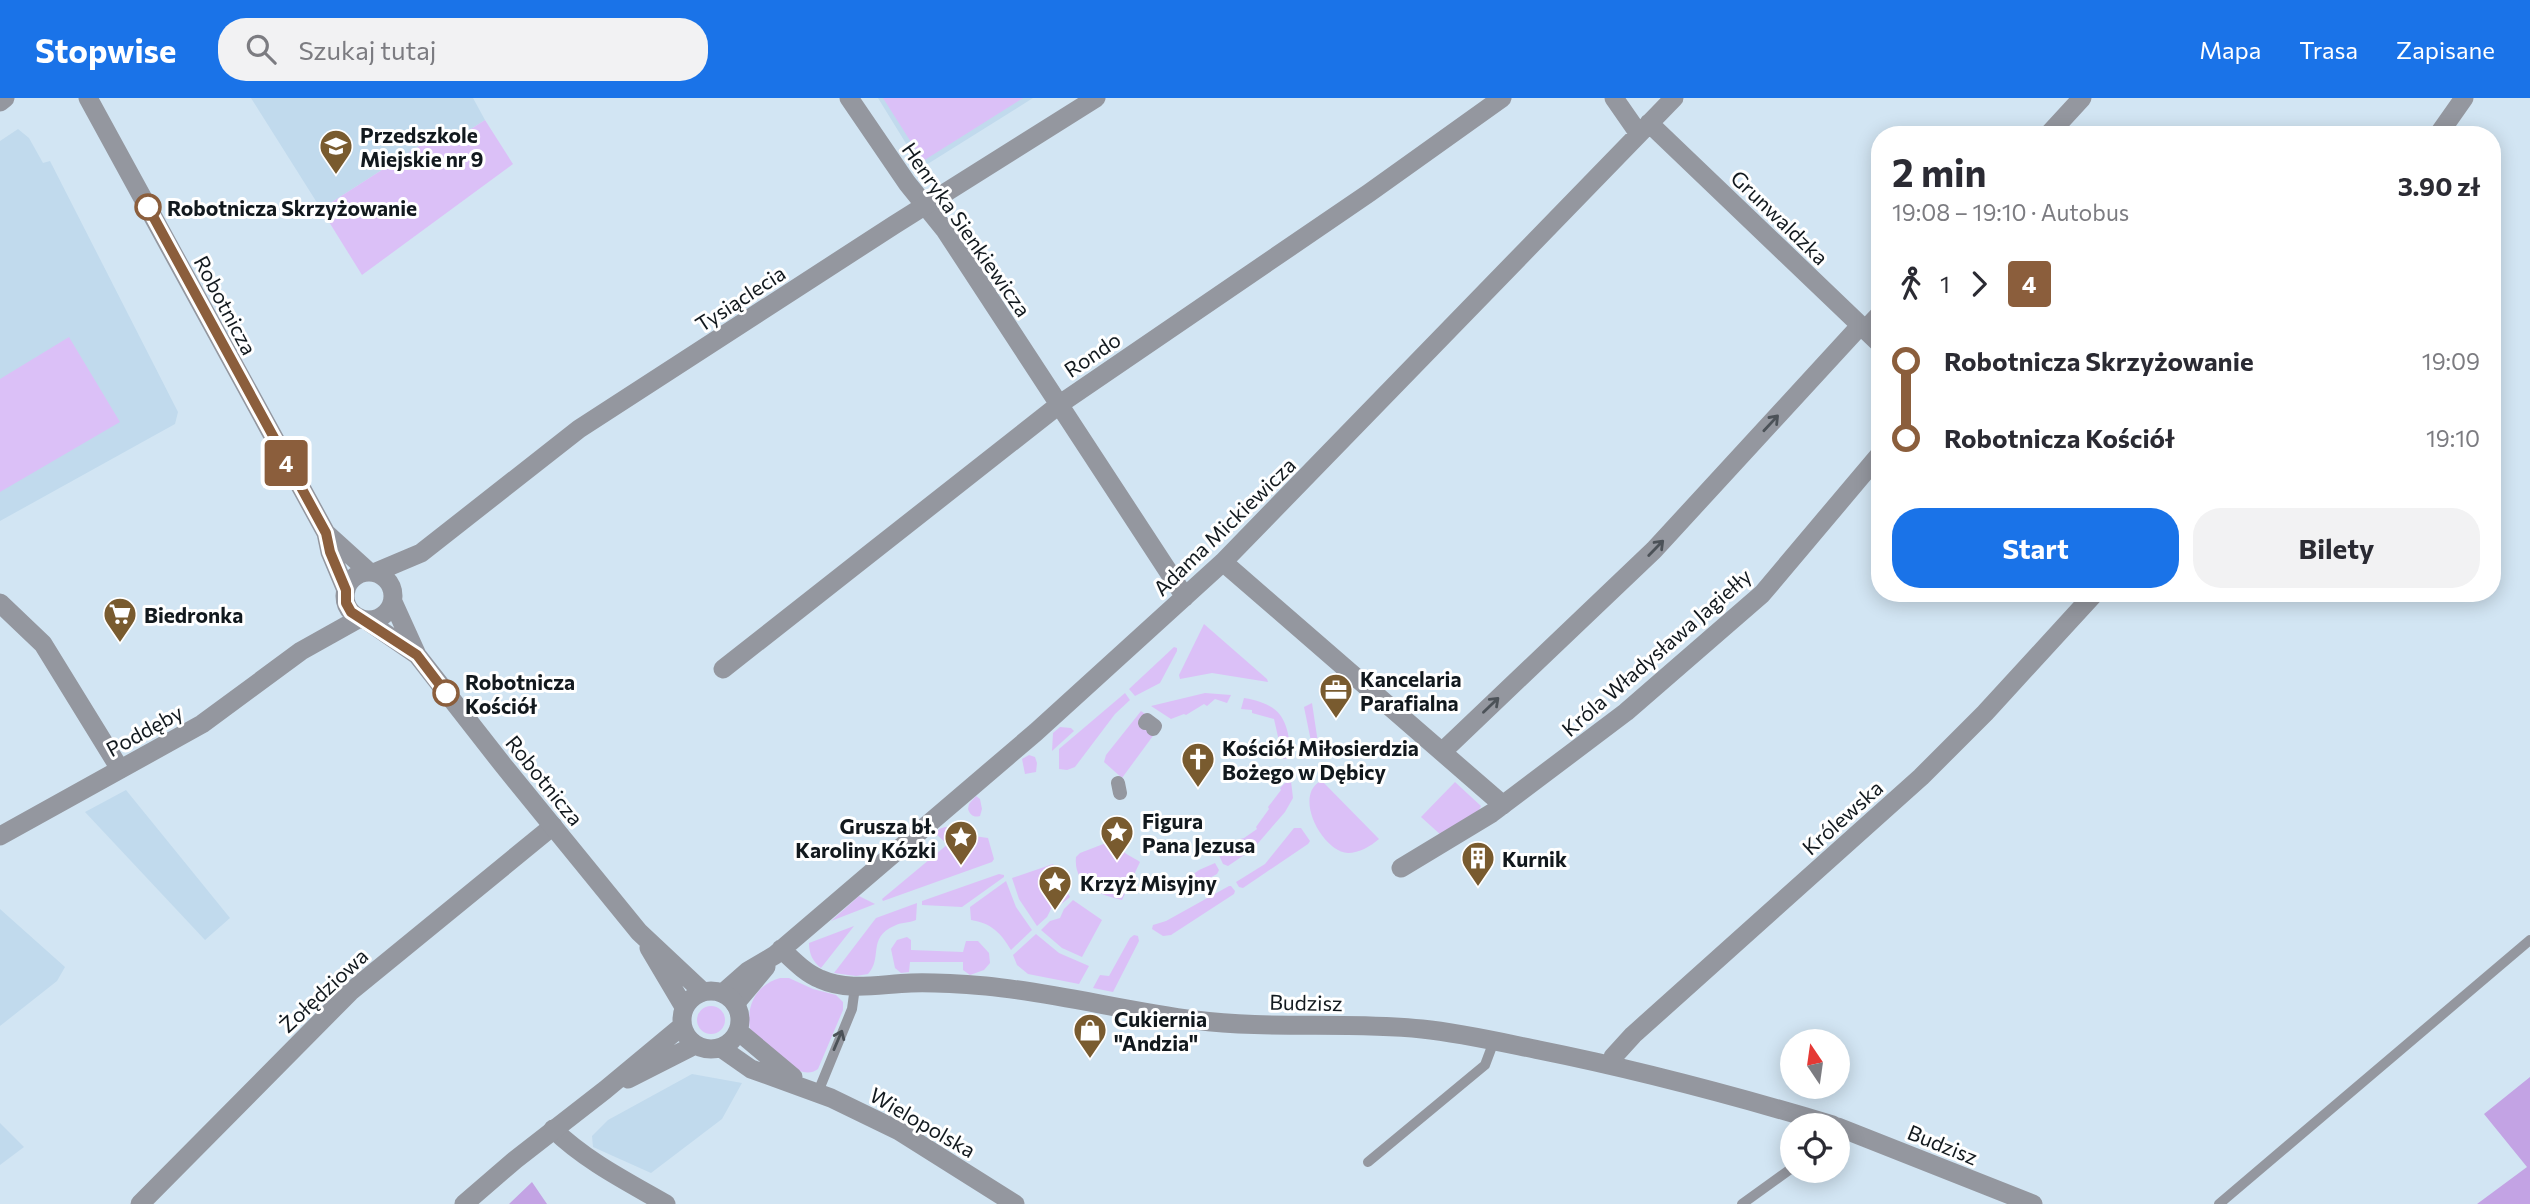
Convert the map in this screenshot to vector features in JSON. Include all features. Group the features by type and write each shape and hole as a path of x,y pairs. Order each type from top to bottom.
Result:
{"street":[{"path":"0,102 5,98"},
{"name":"Robotnicza","path":"88,98 326,533 346,596"},
{"name":"Henryka Sienkiewicza","path":"849,98 945,230 1185,597"},
{"name":"Tysiąclecia","path":"373,572 421,554 579,429 1096,98"},
{"name":"Rondo","path":"723,669 1060,404 1369,193 1502,98"},
{"name":"Grunwaldzka","path":"1614,98 1644,129 1871,336"},
{"name":"Adama Mickiewicza","path":"720,996 778,952 1035,732 1223,562 1674,98"},
{"path":"2056,126 2082,98"},
{"path":"2444,126 2463,98"},
{"path":"1448,763 1871,321"},
{"name":"Króla Władysława Jagiełły","path":"1401,868 1503,806 1626,712 1762,594 1871,465"},
{"name":"Robotnicza","path":"326,533 373,572"},
{"name":"Tysiąclecia","path":"394,599 421,554"},
{"path":"1223,562 1448,763 1503,806"},
{"path":"373,572 389,582 394,599 385,615 363,619 351,612 346,596 355,576 373,572"},
{"name":"Poddęby","path":"301,651 346,596"},
{"name":"Robotnicza","path":"394,599 417,655 639,932 683,1017"},
{"name":"Królewska","path":"1611,1064 1619,1048 1633,1035 1921,777 1985,713 2087,602"},
{"path":"0,603 43,644 120,769"},
{"name":"Robotnicza","path":"363,619 417,655"},
{"name":"Poddęby","path":"0,836 201,724 301,651 363,619"},
{"name":"Żołędziowa","path":"140,1204 354,988 553,826"},
{"name":"Robotnicza","path":"639,932 720,996"},
{"name":"Budzisz","path":"778,952 820,979 855,987 912,983 970,985 1040,993 1197,1020 1422,1029 1611,1064 1792,1113"},
{"path":"464,1204 553,1129 605,1090 683,1017 692,998 720,996 740,1016 732,1040 721,1048 709,1049 695,1045 687,1038 683,1017"},
{"name":"Wielopolska","path":"737,1031 811,1089"},
{"path":"605,1090 695,1045"},
{"name":"Wielopolska","path":"721,1048 751,1069 811,1089 900,1131 1015,1204"},
{"path":"553,1129 568,1144 597,1165 666,1204"},
{"name":"Budzisz","path":"1850,1132 2033,1204"}],"lane":[{"path":"2219,1204 2530,940"},
{"path":"811,1089 852,1009 855,987"},
{"path":"1368,1162 1485,1065 1494,1041"},
{"path":"1742,1204 1780,1177"}],"shaded area":[{"name":"Przedszkole Miejskie nr 9","path":"251,98 473,98 485,120 449,143 441,132 321,209"},
{"path":"878,98 1033,98 926,165 918,163"},
{"path":"883,98 1023,98 923,161"},
{"path":"485,120 513,164 362,275 321,209 441,132 449,143"},
{"path":"18,129 29,138 43,163 50,161 178,412 175,424 0,521 0,141"},
{"path":"69,337 120,422 0,492 0,379"},
{"path":"1204,624 1268,682 1212,673 1180,679 1179,675"},
{"path":"1174,647 1177,651 1160,683 1135,696 1129,689"},
{"path":"1125,693 1130,700 1115,714 1075,767 1059,769 1059,749"},
{"path":"1205,693 1231,695 1227,703 1215,699 1207,706 1204,704 1186,715 1171,719 1151,706"},
{"path":"1244,698 1268,705 1281,716 1288,734 1292,758 1283,759 1274,719 1252,713 1252,710 1241,709"},
{"path":"1312,703 1320,756 1314,756 1304,707"},
{"path":"1141,711 1161,725 1122,778 1104,762 1106,755"},
{"path":"1060,727 1074,731 1052,751 1053,733"},
{"path":"1029,755 1035,757 1036,772 1025,774 1022,759"},
{"path":"1291,781 1293,798 1285,812 1253,849 1228,866 1223,864 1217,851 1257,829 1280,788"},
{"path":"1319,782 1323,782 1379,839 1365,849 1352,853 1329,844 1315,823 1309,800 1312,790"},
{"path":"1455,782 1481,806 1477,814 1442,836 1421,817"},
{"path":"126,790 230,918 205,940 85,812"},
{"path":"976,796 980,799 982,809 978,817 968,809"},
{"path":"961,828 945,842 936,834 939,829"},
{"path":"1294,828 1301,828 1310,841 1308,844 1243,888 1239,887 1236,882 1265,864"},
{"path":"960,834 988,838 994,859 992,862 883,901 882,899"},
{"path":"1119,838 1123,851 1140,862 1122,900 1097,892 1083,882 1076,867 1076,857 1080,853"},
{"path":"1215,863 1219,870 1217,874 1181,894 1177,893 1179,884 1174,877 1181,883"},
{"path":"1053,864 1070,897 1060,905 1052,907 1047,917 1037,926 1019,899 1012,878"},
{"path":"999,874 1004,877 962,907 922,905 922,901"},
{"path":"1006,881 1016,907 1032,930 1011,950 995,930 971,920 970,907"},
{"path":"1229,886 1235,891 1234,894 1171,935 1163,936 1152,929 1153,925 1166,921"},
{"path":"859,896 875,904 831,921"},
{"path":"1073,900 1102,920 1082,957 1062,948 1041,930 1050,921 1060,918"},
{"path":"917,903 916,920 897,925 881,936 875,961 868,974 856,976 834,973 876,918"},
{"path":"0,909 65,967 57,981 0,1026"},
{"path":"854,926 821,968 818,966 811,954 809,943"},
{"path":"1036,934 1059,953 1089,966 1079,984 1028,974 1017,965 1013,955"},
{"path":"1134,935 1138,936 1139,941 1113,992 1093,988 1100,975 1109,976"},
{"path":"907,937 911,940 911,950 963,952 966,941 978,941 989,953 990,963 984,970 970,975 963,970 963,962 910,962 909,972 901,973 895,968 891,949 897,940"},
{"path":"780,978 789,978 813,989 836,995 843,1002 843,1010 818,1069 810,1072 791,1067 750,1029 751,1004 754,997 765,986"},
{"path":"711,1006 721,1010 725,1020 721,1030 711,1034 701,1030 697,1020 701,1010"},
{"path":"692,1074 742,1083 722,1119 651,1173 593,1147 592,1136 608,1120"},
{"path":"2530,1077 2530,1204 2477,1204 2527,1167 2484,1114"},
{"path":"0,1123 24,1147 0,1165"},
{"path":"532,1182 547,1204 509,1204"}],"bus line":[{"name":"4","path":"148,207 326,533 330,552 346,590 348,608 355,616 366,620 417,655 446,693"}],"place":[{"name":"Przedszkole Miejskie nr 9","path":"336,176"},
{"name":"Robotnicza Skrzyżowanie","path":"148,207"},
{"name":"Biedronka","path":"120,644"},
{"name":"Robotnicza Kościół","path":"446,693"},
{"name":"Kancelaria Parafialna","path":"1336,720"},
{"name":"Kościół Miłosierdzia Bożego w Dębicy","path":"1198,789"},
{"name":"Figura Pana Jezusa","path":"1117,862"},
{"name":"Grusza bł. Karoliny Kózki","path":"961,867"},
{"name":"Kurnik","path":"1478,888"},
{"name":"Krzyż Misyjny","path":"1055,912"},
{"name":"Cukiernia \"Andzia\"","path":"1090,1060"}]}
